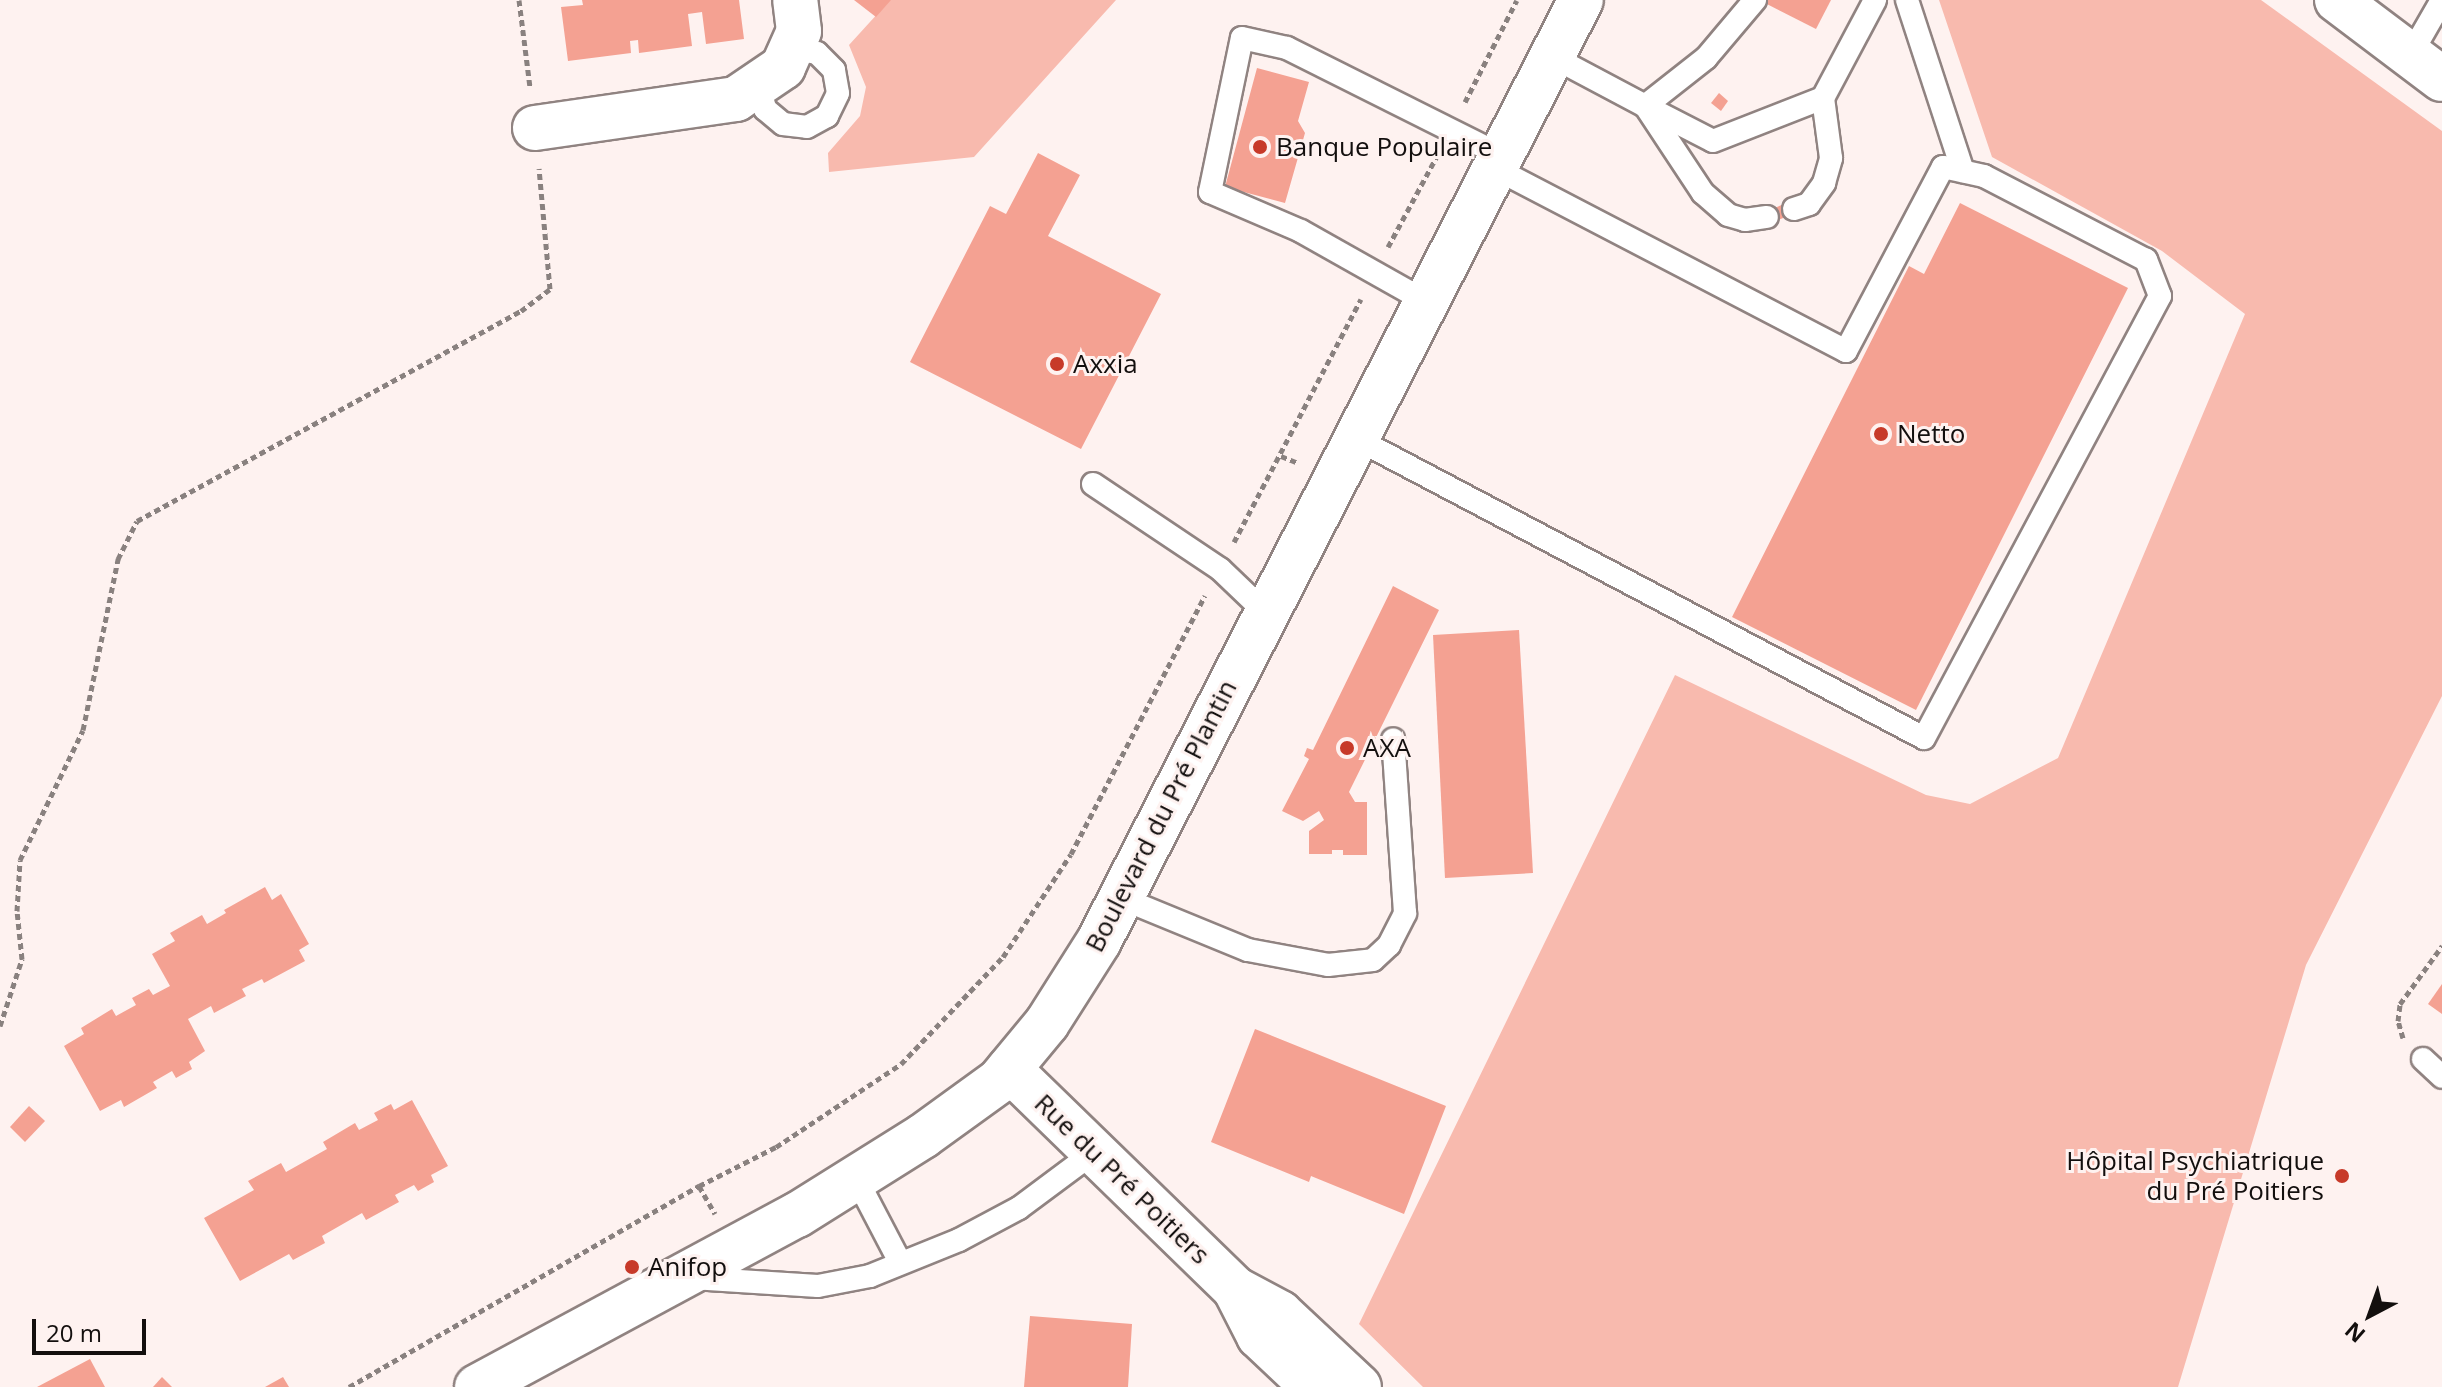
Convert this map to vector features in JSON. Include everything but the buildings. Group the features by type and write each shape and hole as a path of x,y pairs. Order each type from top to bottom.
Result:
{"street":[{"path":"535,128 736,99 783,67 799,31 795,0"},
{"name":"Boulevard du Pré Plantin","path":"477,1387 679,1278 856,1178 923,1136 999,1081 1047,1023 1121,898 1496,160 1581,0"},
{"path":"2337,0 2426,66"},
{"name":"Rue du Pré Poitiers","path":"1009,1069 1235,1289 1280,1313 1359,1387"},
{"name":"Rue du Pré Poitiers","path":"1235,1289 1259,1336 1313,1387"}],"lane":[{"path":"1645,106 1706,58 1755,0"},
{"path":"1794,209 1809,204 1824,183 1831,158 1823,98 1875,0"},
{"path":"1907,0 1963,171"},
{"path":"2426,66 2442,0"},
{"path":"1355,438 1924,738 2160,296 2146,260 1984,176 1943,167 1846,351 1496,160 1451,130 1287,48 1242,38 1210,192 1301,231 1425,301"},
{"path":"759,86 765,109 783,124 807,127 827,116 838,93 834,70 817,53 793,49"},
{"path":"1553,57 1713,141 1823,98"},
{"path":"1645,106 1703,193 1728,215 1745,220 1767,217"},
{"path":"1093,484 1220,569 1266,613"},
{"path":"1121,898 1248,950 1328,965 1373,960 1389,945 1405,913 1393,739"},
{"path":"2423,1059 2442,1077"},
{"path":"679,1278 818,1286 870,1276 959,1240 1019,1208 1094,1152"},
{"path":"856,1178 900,1262"}],"path":[{"path":"0,1026 22,959 17,911 20,860 83,730 118,559 137,521 521,311 550,289 519,0"},
{"path":"349,1387 699,1186 776,1147 901,1064 1003,957 1071,854 1517,0"},
{"path":"2423,1059 2402,1037 2400,1004 2442,946"}],"shaded area":[{"path":"890,0 1116,0 974,157 829,172 828,153 860,116 866,87 849,45"},
{"path":"1939,0 2261,0 2442,131 2442,696 2306,965 2178,1387 1423,1387 1359,1324 1675,675 1926,795 1970,804 2058,758 2245,314 2162,251 1992,157"}],"place":[{"name":"Banque Populaire","path":"1260,147"},
{"name":"Axxia","path":"1057,364"},
{"name":"Netto","path":"1881,434"},
{"name":"AXA","path":"1347,748"},
{"name":"Hôpital Psychiatrique du Pré Poitiers","path":"2342,1176"},
{"name":"Anifop","path":"632,1267"}]}
